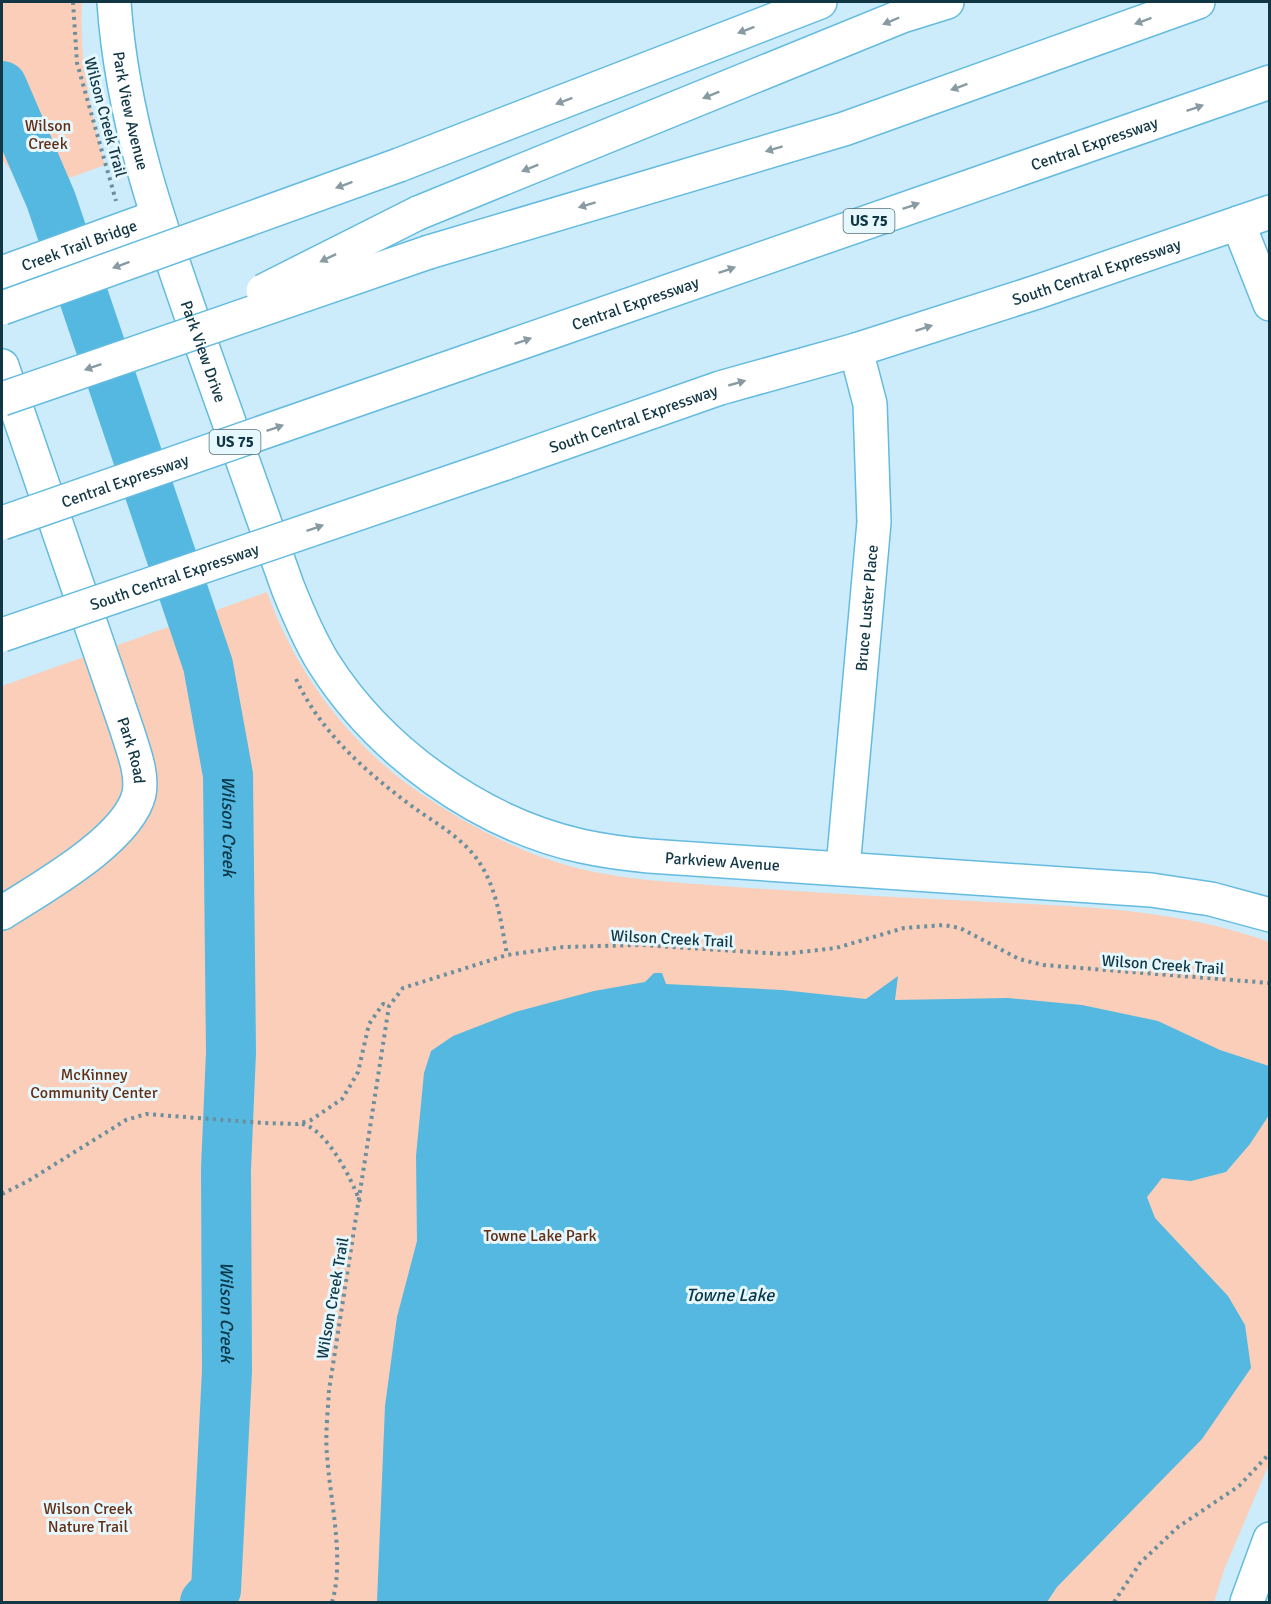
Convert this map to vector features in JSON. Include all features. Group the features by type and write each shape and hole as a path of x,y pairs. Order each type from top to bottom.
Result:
{"main road":[{"name":"Park View Avenue","path":"114,2 118,56 126,102 156,217"},
{"path":"148,348 418,213 902,16 947,2"},
{"path":"2,399 429,252 844,129 1198,2"},
{"path":"2,308 399,165 801,5"},
{"name":"Central Expressway","path":"2,523 1269,82"},
{"name":"South Central Expressway","path":"2,635 720,388 856,350 1037,292 1269,212"},
{"name":"Creek Trail Bridge","path":"9,270 116,217 156,217"},
{"name":"Park View Drive","path":"156,217 288,588"},
{"path":"1238,223 1269,304"},
{"name":"Bruce Luster Place","path":"843,868 874,522 870,404 856,350"},
{"name":"Park Road","path":"2,366 139,767 139,792 133,812 117,831 63,874 2,913"},
{"name":"Parkview Avenue","path":"288,588 305,629 323,662 369,722 398,749 470,801 507,820 580,846 615,853 1151,890 1211,899 1269,915"},
{"path":"1247,1602 1269,1539"}],"path":[{"name":"Wilson Creek Trail","path":"73,2 77,63 116,217"},
{"path":"401,798 462,843 476,857 493,891 507,955"},
{"name":"Wilson Creek Trail","path":"332,1602 337,1588 337,1562 327,1453 329,1390 389,1006 403,988 507,955 563,947 641,945 783,954 836,948 904,928 944,925 960,928 1019,959 1043,965 1269,983"},
{"path":"297,1124 311,1120 342,1099 358,1072 369,1024 384,1004 389,1006"},
{"path":"2,1194 28,1181 126,1120 146,1114 213,1120 306,1124 316,1130 346,1170 360,1203"},
{"path":"1114,1602 1140,1563 1178,1527 1239,1486 1269,1453"}],"green space":[{"name":"Wilson Creek","path":"2,2 82,2 84,64 105,165 28,193 2,159"},
{"name":"Towne Lake Park","path":"267,592 292,649 308,676 345,726 366,749 389,770 446,810 497,838 550,860 595,872 665,882 1097,908 1166,916 1235,931 1269,942 1269,1464 1224,1570 1214,1602 2,1602 2,686"}],"water":[{"name":"Towne Lake","path":"654,973 662,973 666,984 782,990 866,999 898,976 895,1000 1008,998 1082,1005 1158,1021 1220,1050 1269,1066 1269,1115 1250,1144 1226,1172 1191,1181 1162,1178 1147,1197 1155,1218 1228,1296 1245,1325 1251,1368 1202,1439 1057,1587 1047,1602 377,1602 385,1406 397,1317 417,1241 416,1156 424,1073 431,1051 453,1036 515,1012 594,991 645,982"}],"waterway":[{"name":"Wilson Creek","path":"2,86 51,200 208,665 228,775 231,1052 226,1169 227,1371 216,1590 205,1602"}],"park label":[{"name":"McKinney Community Center","path":"94,1083"},
{"name":"Wilson Creek Nature Trail","path":"88,1517"}]}
